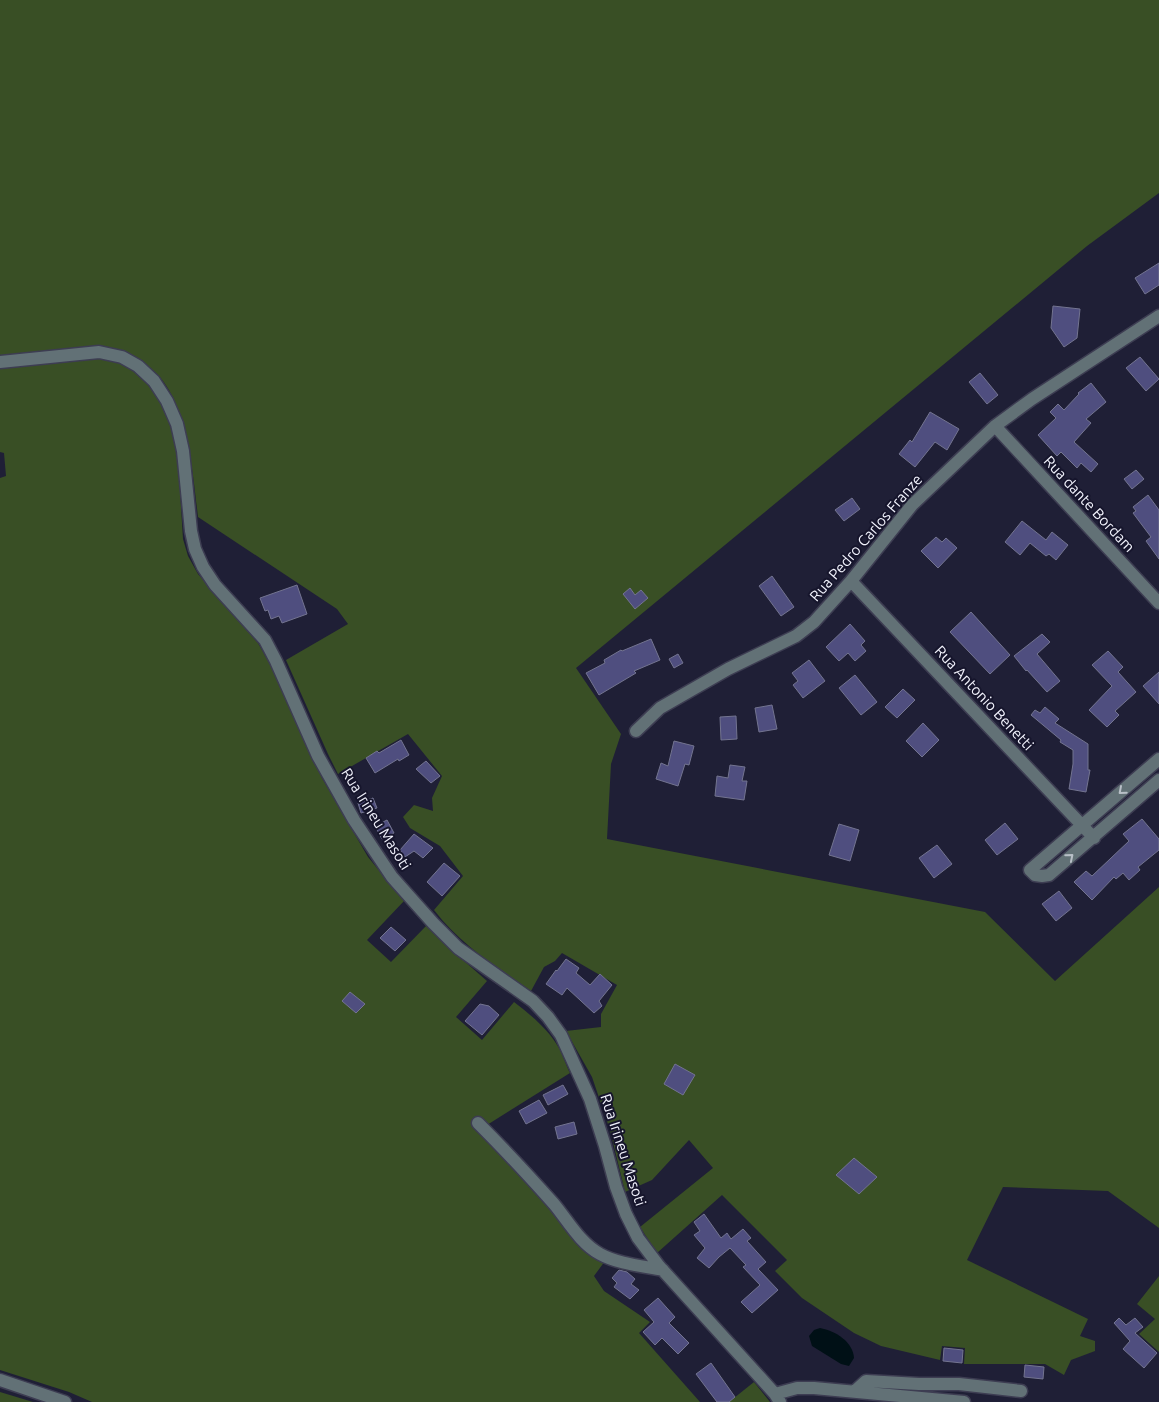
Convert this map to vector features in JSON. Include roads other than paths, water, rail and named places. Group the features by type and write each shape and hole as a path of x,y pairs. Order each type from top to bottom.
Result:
{"street":[{"name":"Rua Pedro Carlos Franze","path":"636,731 660,708 728,669 796,636 814,622 851,582 912,505 995,426 1032,399 1159,316"},
{"name":"Rua Irineu Masoti","path":"0,362 99,352 122,357 138,366 154,381 167,401 177,424 183,451 191,531 195,549 203,568 215,585 264,640 276,661 318,756 354,820 392,877 433,923 458,948 533,1001 548,1017 561,1035 590,1099 616,1187 626,1214 638,1238 663,1270 778,1398"},
{"name":"Rua dante Bordam","path":"995,426 1159,603"},
{"name":"Rua Antonio Benetti","path":"851,582 1094,838"},
{"path":"1159,759 1030,870 1035,875 1049,875 1159,780"},
{"path":"478,1123 516,1160 586,1244 601,1254 622,1261 663,1270"},
{"path":"0,1380 65,1402"},
{"path":"854,1391 866,1381 958,1384 1021,1391"},
{"path":"778,1398 797,1388 814,1388 964,1402"}]}
